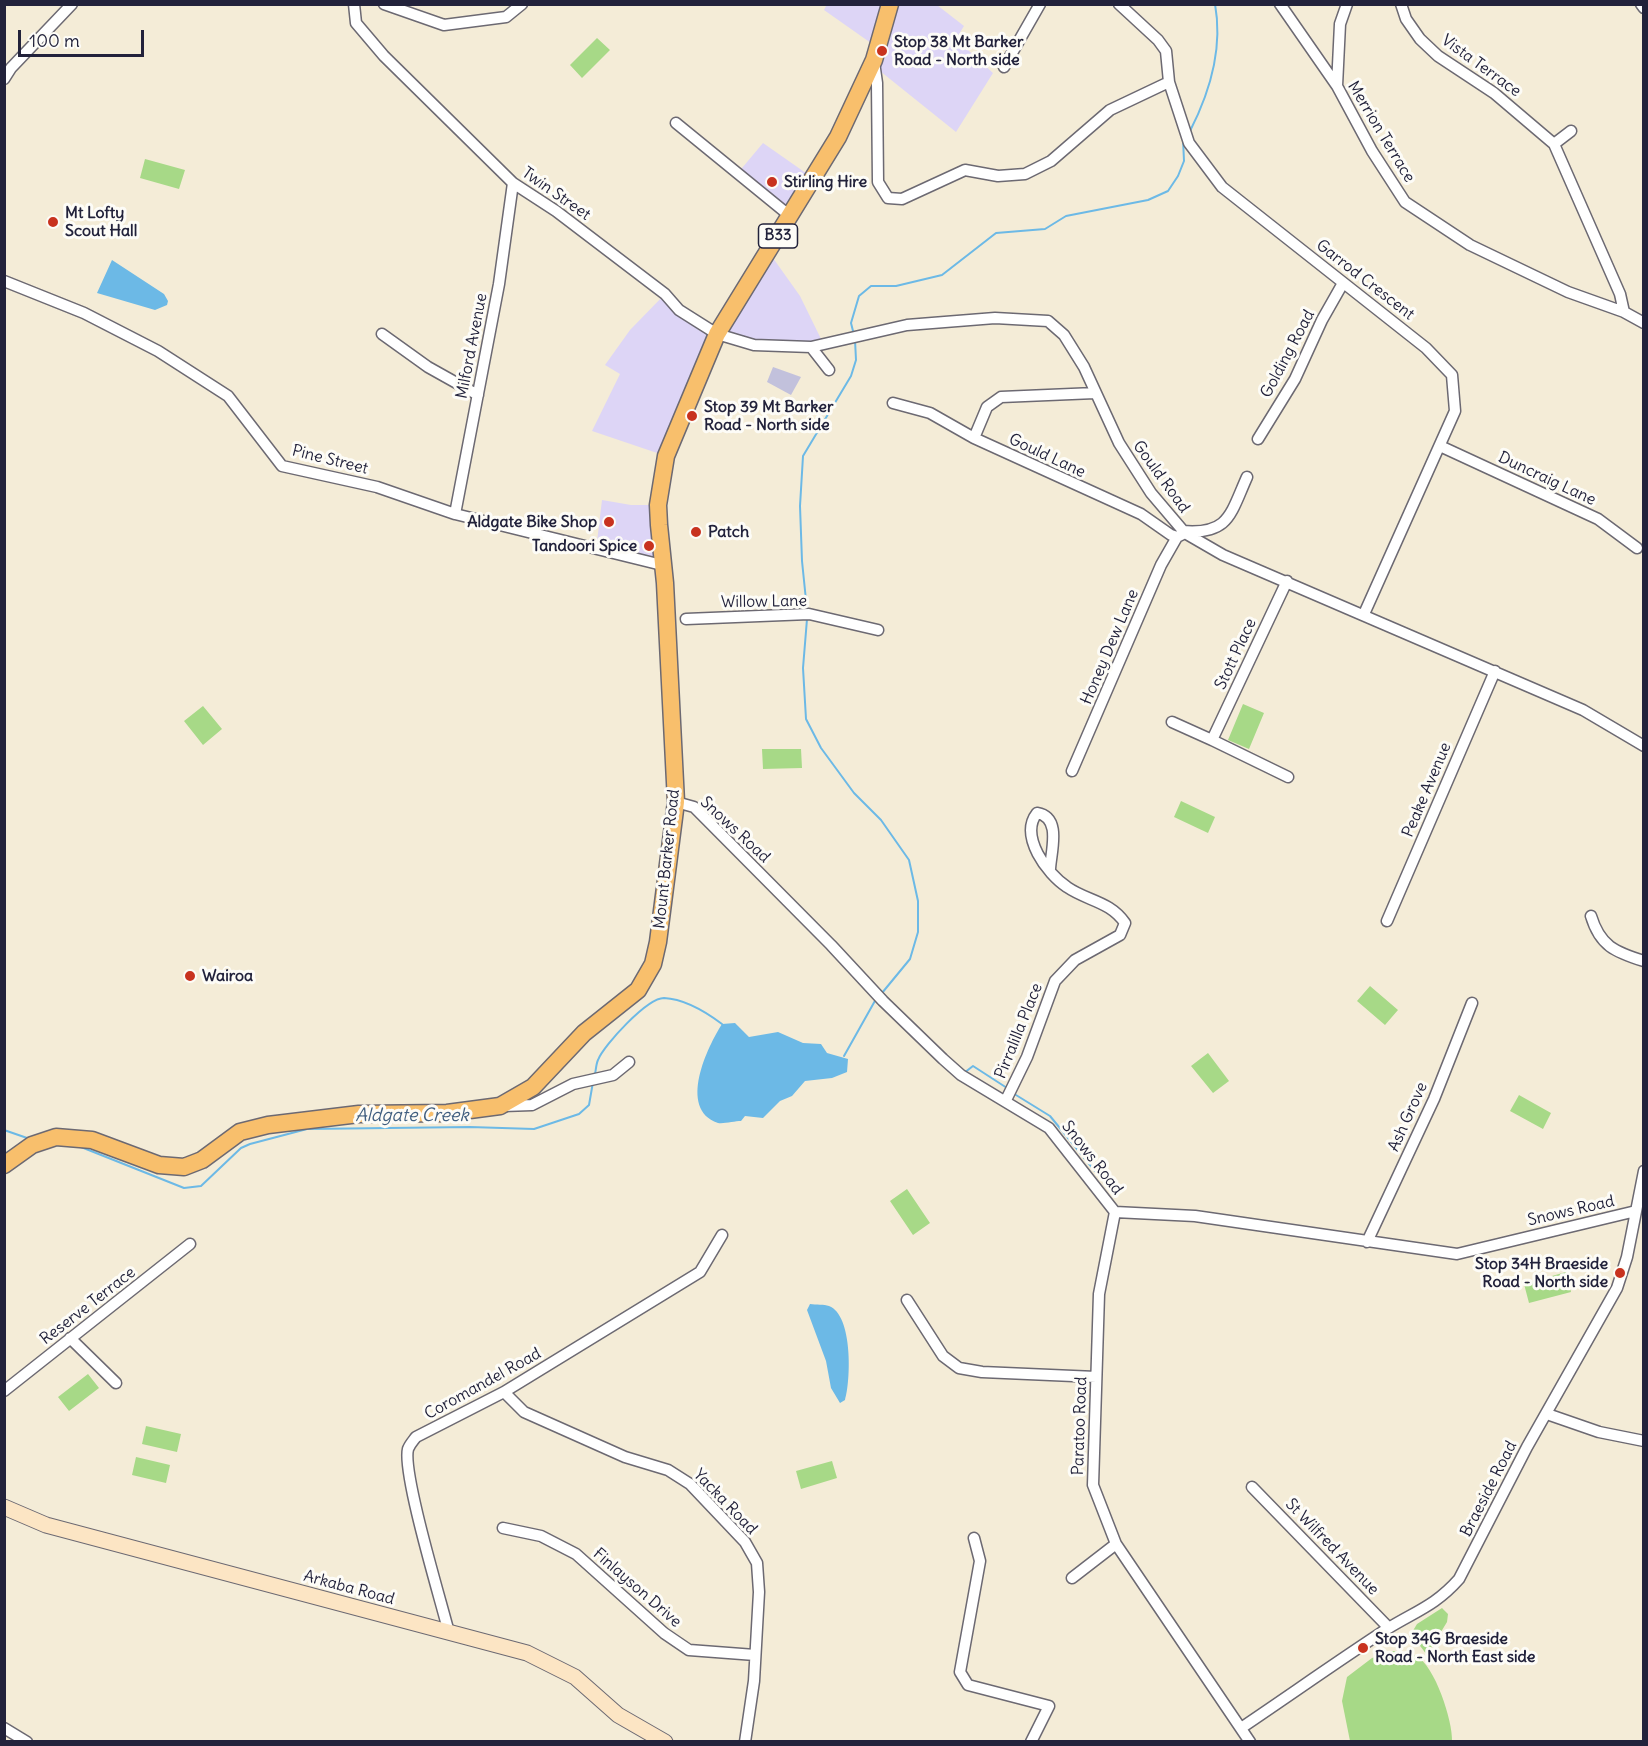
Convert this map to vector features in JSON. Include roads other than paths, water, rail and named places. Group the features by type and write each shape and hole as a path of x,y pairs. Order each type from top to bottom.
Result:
{"main road":[{"name":"Mount Barker Road","path":"4,1165 32,1145 56,1137 92,1140 159,1165 184,1167 202,1160 240,1132 268,1125 359,1114 447,1113 500,1106 532,1087 584,1033 638,990 648,973 658,942 676,802 658,505 666,456 717,334 838,137 873,60 890,4"}],"street":[{"path":"4,79 11,68 72,4"},
{"name":"Twin Street","path":"354,4 356,23 384,56 513,183 556,211 664,294 679,310 717,334"},
{"path":"384,4 444,25 506,17 522,4"},
{"path":"1004,67 1040,4"},
{"name":"Garrod Crescent","path":"1119,4 1158,40 1166,51 1169,82 1189,143 1222,187 1426,348 1452,375 1455,411 1364,614"},
{"name":"Merrion Terrace","path":"1280,4 1337,86 1372,151 1405,202 1470,244 1568,292 1624,312 1644,323"},
{"path":"1337,86 1337,47 1340,24 1347,4"},
{"name":"Vista Terrace","path":"1401,4 1406,19 1420,39 1438,56 1494,93 1554,144 1620,294 1624,312"},
{"path":"1641,4 1644,8"},
{"path":"873,60 877,83 878,182 888,198 902,199 965,170 998,176 1025,174 1051,160 1110,110 1169,82"},
{"path":"676,123 790,216"},
{"path":"1554,144 1571,131"},
{"name":"Milford Avenue","path":"455,514 499,284 513,183"},
{"name":"Pine Street","path":"4,281 84,313 158,351 228,396 282,465 377,488 455,514 662,565"},
{"name":"Golding Road","path":"1258,439 1295,379 1322,320 1343,283"},
{"name":"Gould Road","path":"717,334 754,345 811,347 907,325 995,318 1048,321 1064,335 1084,367 1119,443 1181,534 1223,555 1583,710 1644,746"},
{"path":"382,334 428,367 477,395"},
{"path":"811,347 830,370"},
{"path":"974,438 987,407 1000,397 1095,393"},
{"name":"Gould Lane","path":"893,403 930,413 974,438 1181,534"},
{"name":"Duncraig Lane","path":"1440,447 1598,519 1637,548"},
{"path":"1181,534 1213,531 1226,521 1247,477"},
{"name":"Honey Dew Lane","path":"1072,771 1161,565 1181,534"},
{"name":"Stott Place","path":"1212,740 1287,581"},
{"name":"Willow Lane","path":"686,619 805,614 878,630"},
{"name":"Peake Avenue","path":"1387,921 1495,671"},
{"path":"1172,722 1288,777"},
{"name":"Snows Road","path":"676,802 694,807 883,1002 962,1075 1049,1128 1115,1212 1195,1216 1457,1254 1636,1212"},
{"name":"Pirralilla Place","path":"1006,1100 1027,1058 1055,981 1075,960 1120,935 1125,923 1117,911 1069,889 1050,869"},
{"path":"1591,916 1597,935 1619,954 1644,961"},
{"name":"Ash Grove","path":"1367,1242 1434,1098 1473,1003"},
{"path":"500,1106 532,1105 573,1084 613,1075 629,1062"},
{"name":"Braeside Road","path":"1241,1728 1389,1628 1424,1610 1445,1594 1459,1579 1617,1288 1627,1257 1644,1171"},
{"name":"Paratoo Road","path":"1115,1212 1099,1294 1093,1485 1116,1544 1250,1742"},
{"name":"Coromandel Road","path":"449,1633 410,1478 408,1450 416,1437 504,1392 700,1272 722,1235"},
{"name":"Reserve Terrace","path":"4,1391 190,1244"},
{"path":"907,1300 944,1356 959,1368 982,1372 1096,1377"},
{"path":"70,1338 116,1383"},
{"name":"Yacka Road","path":"504,1392 524,1412 625,1457 668,1470 690,1484 745,1542 757,1563 759,1592 751,1715 745,1742"},
{"path":"1547,1414 1599,1432 1644,1441"},
{"name":"St Wilfred Avenue","path":"1252,1487 1389,1628"},
{"name":"Arkaba Road","path":"4,1507 46,1525 537,1658 575,1677 618,1715 665,1742"},
{"name":"Finlayson Drive","path":"503,1528 541,1536 576,1554 664,1633 689,1650 755,1655"},
{"path":"974,1538 980,1561 960,1672 968,1685 1048,1706 1031,1742"},
{"path":"1072,1578 1116,1544"},
{"path":"4,1728 27,1742"}],"water":[{"path":"112,260 164,294 168,301 167,305 155,310 97,293"},
{"path":"735,1023 749,1037 778,1032 803,1043 821,1044 827,1053 848,1059 847,1072 832,1078 805,1081 792,1096 780,1101 763,1118 745,1116 741,1121 718,1123 706,1116 699,1105 699,1076 722,1024"},
{"path":"810,1304 829,1306 837,1312 846,1335 849,1364 847,1391 845,1400 840,1403 831,1388 826,1361 807,1310"}],"waterway":[{"path":"1190,131 1209,85 1213,69 1217,37 1215,4"},
{"path":"854,335 851,323 859,296 871,286 896,286 942,275 996,233 1045,229 1066,216 1148,200 1168,191 1184,161 1183,139"},
{"path":"807,610 800,506 803,456 851,376 856,360 855,340"},
{"path":"807,619 803,668 806,719 821,748 854,793 881,820 909,860 918,901 918,932 910,959 882,993"},
{"name":"Aldgate Creek","path":"595,1074 598,1060 608,1044 637,1014 657,1000 672,999 687,1004 722,1024"},
{"path":"844,1056 876,999"},
{"path":"964,1073 973,1066 1007,1088"},
{"name":"Aldgate Creek","path":"55,1145 81,1147 184,1188 201,1186 241,1148 307,1129 470,1127 534,1129 579,1114 589,1105 593,1082"},
{"path":"1016,1095 1050,1116 1095,1171"},
{"name":"Aldgate Creek","path":"4,1130 30,1139"}],"place":[{"name":"Stop 38 Mt Barker Road - North side","path":"882,51"},
{"name":"Stirling Hire","path":"772,182"},
{"name":"Mt Lofty Scout Hall","path":"53,222"},
{"name":"Stop 39 Mt Barker Road - North side","path":"692,416"},
{"name":"Aldgate Bike Shop","path":"609,522"},
{"name":"Patch","path":"696,532"},
{"name":"Tandoori Spice","path":"649,546"},
{"name":"Wairoa","path":"190,976"},
{"name":"Stop 34H Braeside Road - North side","path":"1620,1273"},
{"name":"Stop 34G Braeside Road - North East side","path":"1363,1648"}]}
